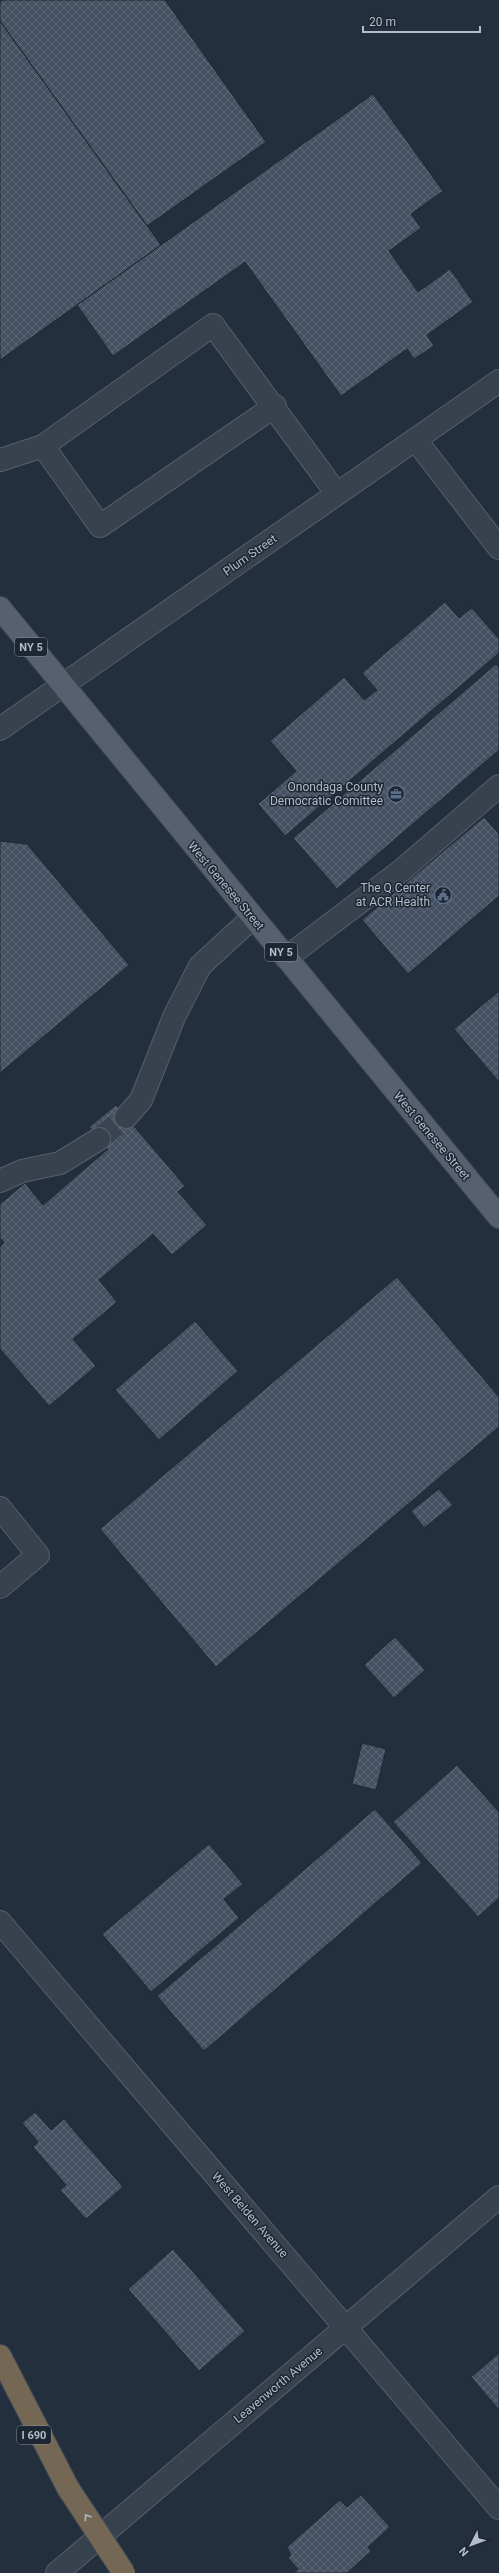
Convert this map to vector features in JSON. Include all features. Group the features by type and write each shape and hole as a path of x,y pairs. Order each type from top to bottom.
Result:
{"highway":[{"path":"0,2356 68,2488"},
{"name":"I 690","path":"0,2382 124,2573"}],"main road":[{"name":"West Genesee Street","path":"0,608 252,918 497,1210"}],"street":[{"path":"0,460 43,446 213,325 275,406 337,494"},
{"name":"Plum Street","path":"0,729 499,380"},
{"path":"43,446 100,526 275,406"},
{"path":"415,440 499,548"},
{"path":"286,958 402,870 499,786"},
{"path":"126,1117 140,1100 174,1017 200,966 252,918"},
{"path":"0,1181 22,1171 60,1163 99,1139"},
{"path":"0,1508 38,1555 0,1588"},
{"name":"West Belden Avenue","path":"0,1922 499,2508"},
{"name":"Leavenworth Avenue","path":"57,2573 499,2197"}],"building":[{"path":"3,0 165,0 266,142 147,226 0,21 0,2"},
{"path":"0,21 161,245 0,360"},
{"path":"373,94 443,191 411,214 421,228 389,251 418,292 450,269 473,302 427,335 434,346 414,359 407,349 341,396 245,262 113,356 77,305"},
{"path":"445,602 459,618 472,608 499,639 499,653 285,836 258,804 296,771 270,741 344,677 364,700 377,690 362,673"},
{"name":"Onondaga County Democratic Comittee","path":"496,664 499,667 499,750 337,889 293,838"},
{"path":"484,817 499,834 499,896 408,974 362,920"},
{"path":"0,841 27,844 129,965 0,1073"},
{"path":"499,991 499,1082 454,1029"},
{"path":"116,1105 185,1186 178,1192 207,1225 172,1255 153,1234 99,1280 117,1302 73,1339 96,1366 49,1406 0,1349 0,1247 4,1243 0,1238 0,1204 25,1183 43,1205 108,1149 89,1127"},
{"path":"397,1277 499,1397 499,1427 216,1667 100,1529"},
{"path":"195,1321 238,1371 159,1440 115,1390"},
{"path":"439,1489 453,1505 424,1528 411,1511"},
{"path":"395,1637 425,1670 394,1698 364,1665"},
{"path":"362,1743 386,1749 376,1790 352,1784"},
{"path":"457,1765 499,1812 499,1898 478,1917 393,1822"},
{"path":"375,1809 422,1863 204,2051 157,1996"},
{"path":"209,1844 243,1884 224,1899 239,1918 151,1992 102,1934"},
{"path":"35,2112 51,2130 64,2119 123,2187 86,2219 60,2190 66,2185 33,2147 38,2142 22,2123"},
{"path":"173,2249 245,2331 199,2371 128,2289"},
{"path":"499,2353 499,2410 471,2377"},
{"path":"361,2495 390,2527 368,2547 371,2551 347,2573 293,2573 298,2569 288,2558 291,2555 287,2547 340,2500 347,2507"}],"tunnel":[{"path":"99,1139 126,1117"}],"place":[{"name":"Onondaga County Democratic Comittee","path":"396,794"},
{"name":"The Q Center at ACR Health","path":"443,895"}]}
